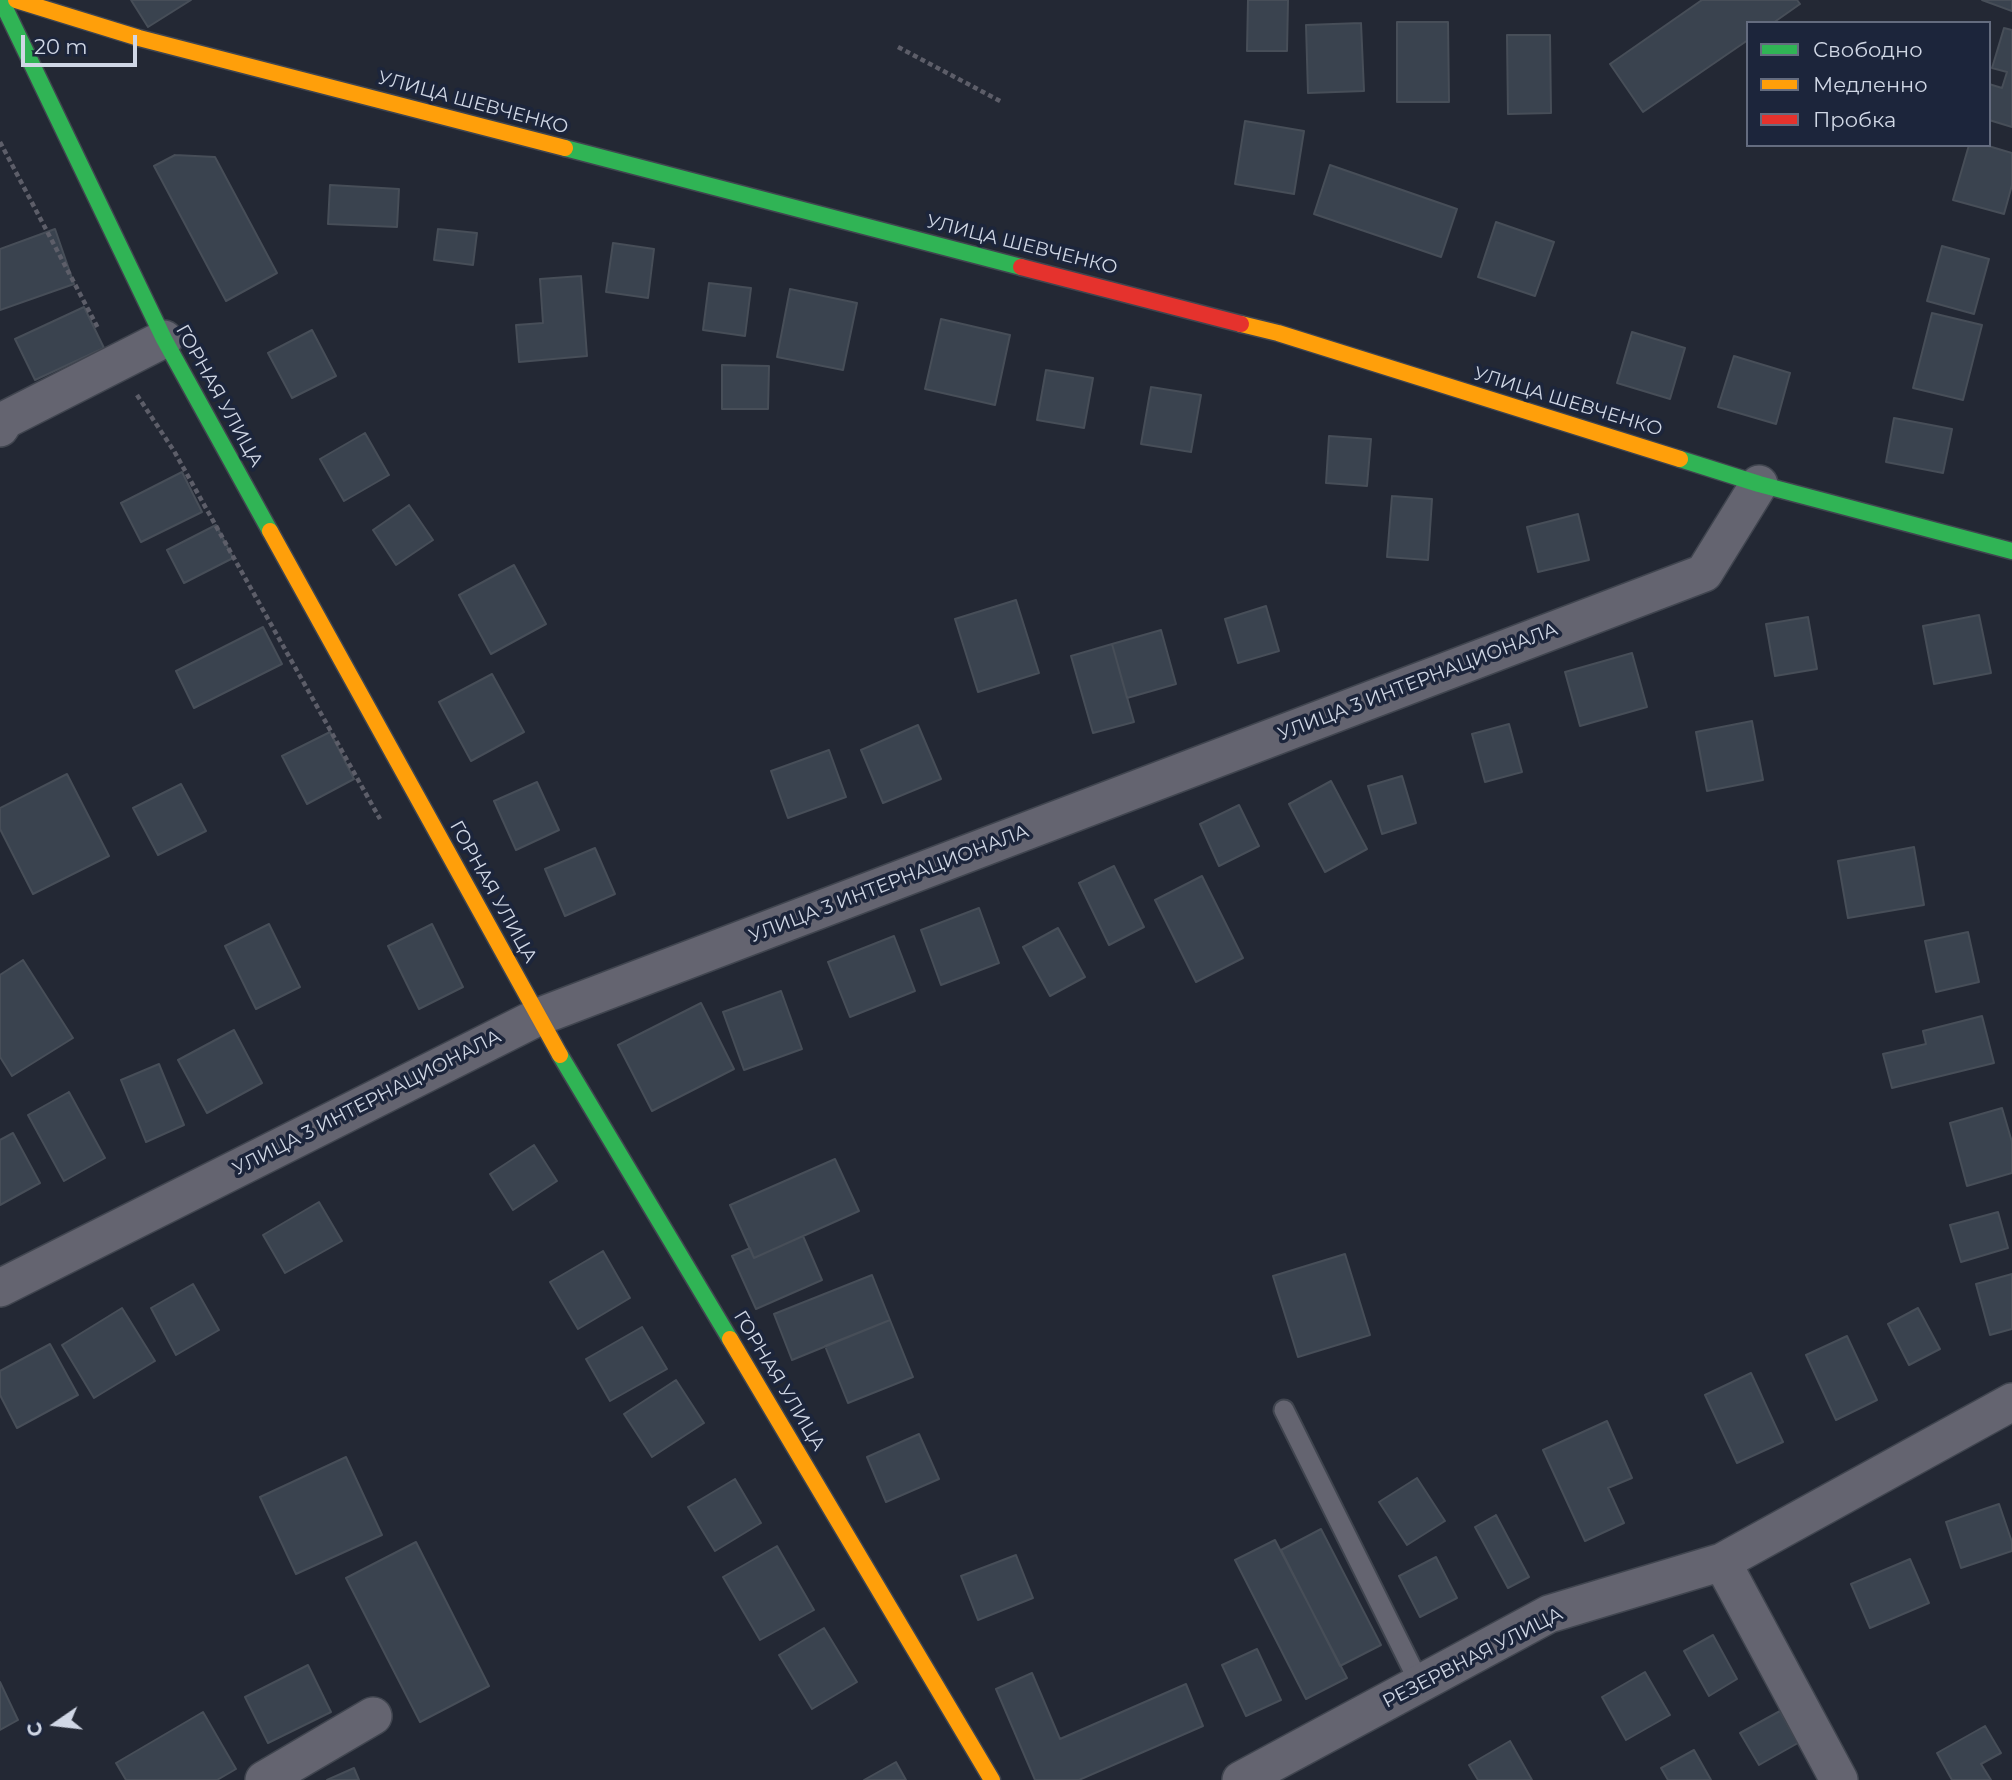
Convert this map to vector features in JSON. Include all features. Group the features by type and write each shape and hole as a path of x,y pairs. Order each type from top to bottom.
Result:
{"main road":[{"name":"ГОРНАЯ УЛИЦА","path":"1,0 164,340 538,1017 992,1780"},
{"name":"УЛИЦА ШЕВЧЕНКО","path":"16,0 139,38 1278,333 1759,484 2012,551"}],"street":[{"path":"0,428 5,420 164,340"},
{"name":"УЛИЦА 3 ИНТЕРНАЦИОНАЛА","path":"0,1288 538,1017 1704,573 1759,484"},
{"name":"РЕЗЕРВНАЯ УЛИЦА","path":"1241,1780 1549,1614 1722,1562 2012,1402"},
{"path":"1722,1562 1839,1780"},
{"path":"264,1780 373,1716"}],"lane":[{"path":"1284,1410 1420,1684"}],"path":[{"path":"898,47 1002,102"}],"building":[{"path":"131,0 191,0 148,27"},
{"path":"1248,0 1288,0 1287,51 1247,51"},
{"path":"1702,0 1797,0 1800,4 1776,21 1746,21 1746,41 1643,112 1610,64"},
{"path":"1982,0 2012,0 2012,11"},
{"path":"1397,22 1448,22 1449,102 1397,102"},
{"path":"1361,23 1364,91 1308,93 1306,25"},
{"path":"2004,28 2012,30 2012,127 1991,121 1991,85 2002,88 2007,72 1992,68"},
{"path":"1507,35 1550,35 1551,113 1508,114"},
{"path":"1245,121 1304,131 1294,194 1235,184"},
{"path":"1968,147 1991,147 2012,153 2012,185 2004,214 1953,200"},
{"path":"175,155 215,157 277,273 226,301 154,166"},
{"path":"1330,165 1457,209 1441,257 1314,214"},
{"path":"330,185 399,189 397,227 328,224"},
{"path":"1496,222 1554,242 1535,296 1478,277"},
{"path":"55,229 74,284 0,310 0,249"},
{"path":"438,229 477,233 473,265 434,260"},
{"path":"613,243 654,249 648,298 606,292"},
{"path":"1942,246 1989,259 1974,314 1927,301"},
{"path":"581,276 587,356 519,362 516,325 543,323 540,279"},
{"path":"709,283 751,288 745,336 703,330"},
{"path":"790,289 857,303 843,370 777,357"},
{"path":"84,307 104,348 35,380 15,339"},
{"path":"1932,313 1982,325 1963,400 1913,388"},
{"path":"941,319 1010,335 995,405 925,389"},
{"path":"312,330 336,376 292,398 268,353"},
{"path":"1632,332 1685,348 1670,399 1617,383"},
{"path":"1734,356 1790,373 1776,424 1718,407"},
{"path":"722,365 769,366 768,409 722,409"},
{"path":"1046,370 1093,378 1084,428 1037,420"},
{"path":"1151,387 1201,395 1191,452 1141,444"},
{"path":"1894,418 1952,429 1943,473 1886,462"},
{"path":"365,433 389,475 344,501 320,459"},
{"path":"1329,436 1371,439 1367,486 1326,483"},
{"path":"182,472 202,512 141,542 121,503"},
{"path":"1392,496 1432,499 1428,560 1387,557"},
{"path":"409,505 433,540 396,565 373,530"},
{"path":"1578,514 1589,560 1538,572 1527,527"},
{"path":"216,525 233,558 184,583 167,550"},
{"path":"514,565 546,624 491,654 459,595"},
{"path":"1016,600 1039,673 978,692 955,619"},
{"path":"1266,606 1279,651 1238,663 1225,619"},
{"path":"1979,615 1991,673 1934,684 1923,626"},
{"path":"1808,617 1817,669 1775,676 1766,624"},
{"path":"263,627 282,664 194,708 176,671"},
{"path":"1161,630 1176,684 1127,698 1112,644"},
{"path":"1112,644 1134,722 1093,733 1071,656"},
{"path":"1632,653 1647,707 1580,726 1565,672"},
{"path":"492,674 524,732 471,761 439,702"},
{"path":"1752,721 1763,780 1707,791 1696,732"},
{"path":"1509,724 1522,772 1485,782 1472,734"},
{"path":"918,725 941,779 883,803 861,750"},
{"path":"330,732 354,779 307,804 282,756"},
{"path":"829,750 846,797 788,818 771,771"},
{"path":"67,774 109,856 33,894 0,829 0,808"},
{"path":"1402,776 1416,823 1382,834 1368,786"},
{"path":"1331,781 1367,849 1325,872 1289,804"},
{"path":"537,782 559,830 516,850 494,801"},
{"path":"181,784 206,831 158,855 133,808"},
{"path":"1239,805 1259,846 1219,866 1200,824"},
{"path":"1914,847 1924,905 1848,918 1838,861"},
{"path":"595,848 615,894 565,916 545,869"},
{"path":"1114,866 1144,927 1109,945 1079,883"},
{"path":"1202,876 1243,958 1196,982 1155,900"},
{"path":"979,908 999,963 941,985 921,930"},
{"path":"269,924 300,987 256,1009 225,946"},
{"path":"432,924 463,987 419,1009 388,946"},
{"path":"1058,928 1085,977 1050,996 1023,947"},
{"path":"1968,932 1979,982 1936,992 1925,941"},
{"path":"894,936 915,991 850,1017 828,962"},
{"path":"23,960 73,1038 12,1076 0,1057 0,975"},
{"path":"781,991 802,1049 744,1070 723,1012"},
{"path":"701,1003 734,1069 652,1111 618,1045"},
{"path":"1982,1016 1994,1063 1892,1088 1883,1054 1926,1044 1923,1031"},
{"path":"234,1030 262,1083 207,1113 178,1060"},
{"path":"159,1064 184,1125 146,1142 121,1080"},
{"path":"69,1092 105,1158 64,1181 28,1115"},
{"path":"2002,1108 2012,1142 2012,1173 1967,1186 1950,1123"},
{"path":"13,1133 40,1183 0,1205 0,1140"},
{"path":"534,1145 557,1181 513,1210 490,1174"},
{"path":"835,1159 859,1211 754,1258 730,1205"},
{"path":"319,1202 342,1241 285,1273 263,1235"},
{"path":"1998,1212 2008,1248 1961,1262 1950,1225"},
{"path":"803,1236 822,1280 756,1309 732,1256 750,1248 754,1258"},
{"path":"603,1251 630,1298 578,1329 550,1282"},
{"path":"1345,1254 1370,1335 1298,1357 1273,1276"},
{"path":"2012,1274 2012,1329 1990,1335 1976,1284"},
{"path":"872,1275 890,1320 792,1360 774,1314"},
{"path":"193,1284 219,1330 176,1355 151,1308"},
{"path":"122,1308 155,1361 94,1398 62,1345"},
{"path":"1918,1308 1940,1349 1909,1365 1888,1324"},
{"path":"890,1320 913,1377 848,1403 825,1346"},
{"path":"642,1327 667,1369 610,1401 586,1359"},
{"path":"1847,1336 1877,1400 1836,1420 1806,1355"},
{"path":"50,1344 78,1395 17,1428 0,1395 0,1371"},
{"path":"1751,1373 1783,1442 1737,1463 1705,1395"},
{"path":"676,1380 704,1423 652,1457 624,1414"},
{"path":"1607,1421 1632,1478 1608,1488 1624,1523 1585,1541 1543,1450"},
{"path":"919,1434 939,1479 886,1502 867,1457"},
{"path":"346,1457 382,1535 296,1574 260,1497"},
{"path":"1417,1478 1445,1521 1407,1545 1379,1502"},
{"path":"735,1479 761,1523 715,1551 688,1507"},
{"path":"1999,1504 2012,1542 2012,1551 1961,1568 1946,1522"},
{"path":"1496,1515 1529,1577 1508,1588 1475,1527"},
{"path":"1321,1529 1381,1645 1340,1666 1281,1550"},
{"path":"1275,1540 1347,1678 1306,1699 1235,1560"},
{"path":"416,1542 489,1686 420,1722 346,1578"},
{"path":"777,1546 814,1610 760,1640 723,1577"},
{"path":"1016,1555 1033,1598 978,1620 961,1576"},
{"path":"1436,1557 1457,1598 1420,1617 1399,1576"},
{"path":"1910,1559 1929,1603 1870,1628 1851,1584"},
{"path":"824,1628 857,1682 812,1709 779,1655"},
{"path":"1713,1635 1737,1679 1709,1696 1684,1651"},
{"path":"1257,1649 1281,1700 1246,1716 1222,1665"},
{"path":"308,1665 331,1712 268,1743 245,1697"},
{"path":"1645,1672 1670,1715 1626,1740 1602,1697"},
{"path":"1032,1673 1060,1739 1186,1684 1203,1726 1079,1780 1035,1780 996,1689"},
{"path":"0,1682 18,1720 0,1730"},
{"path":"1780,1711 1798,1743 1759,1765 1740,1733"},
{"path":"203,1712 236,1769 217,1780 126,1780 116,1763"},
{"path":"1985,1726 2001,1753 1981,1764 1991,1780 1952,1780 1937,1753"},
{"path":"1510,1741 1532,1780 1478,1780 1469,1765"},
{"path":"1694,1750 1711,1780 1668,1780 1661,1768"},
{"path":"896,1762 906,1780 864,1780"},
{"path":"354,1768 359,1780 327,1780"}],"traffic: fast":[{"path":"1,0 164,339 270,531"},
{"path":"565,148 1021,267"},
{"path":"1680,459 1759,484 2012,551"},
{"path":"560,1055 730,1339"}],"traffic: slow":[{"path":"16,0 139,38 565,148"},
{"path":"1241,324 1278,333 1680,459"},
{"path":"270,531 560,1055"},
{"path":"730,1339 992,1780"}],"traffic: jam":[{"path":"1021,267 1241,324"}]}
